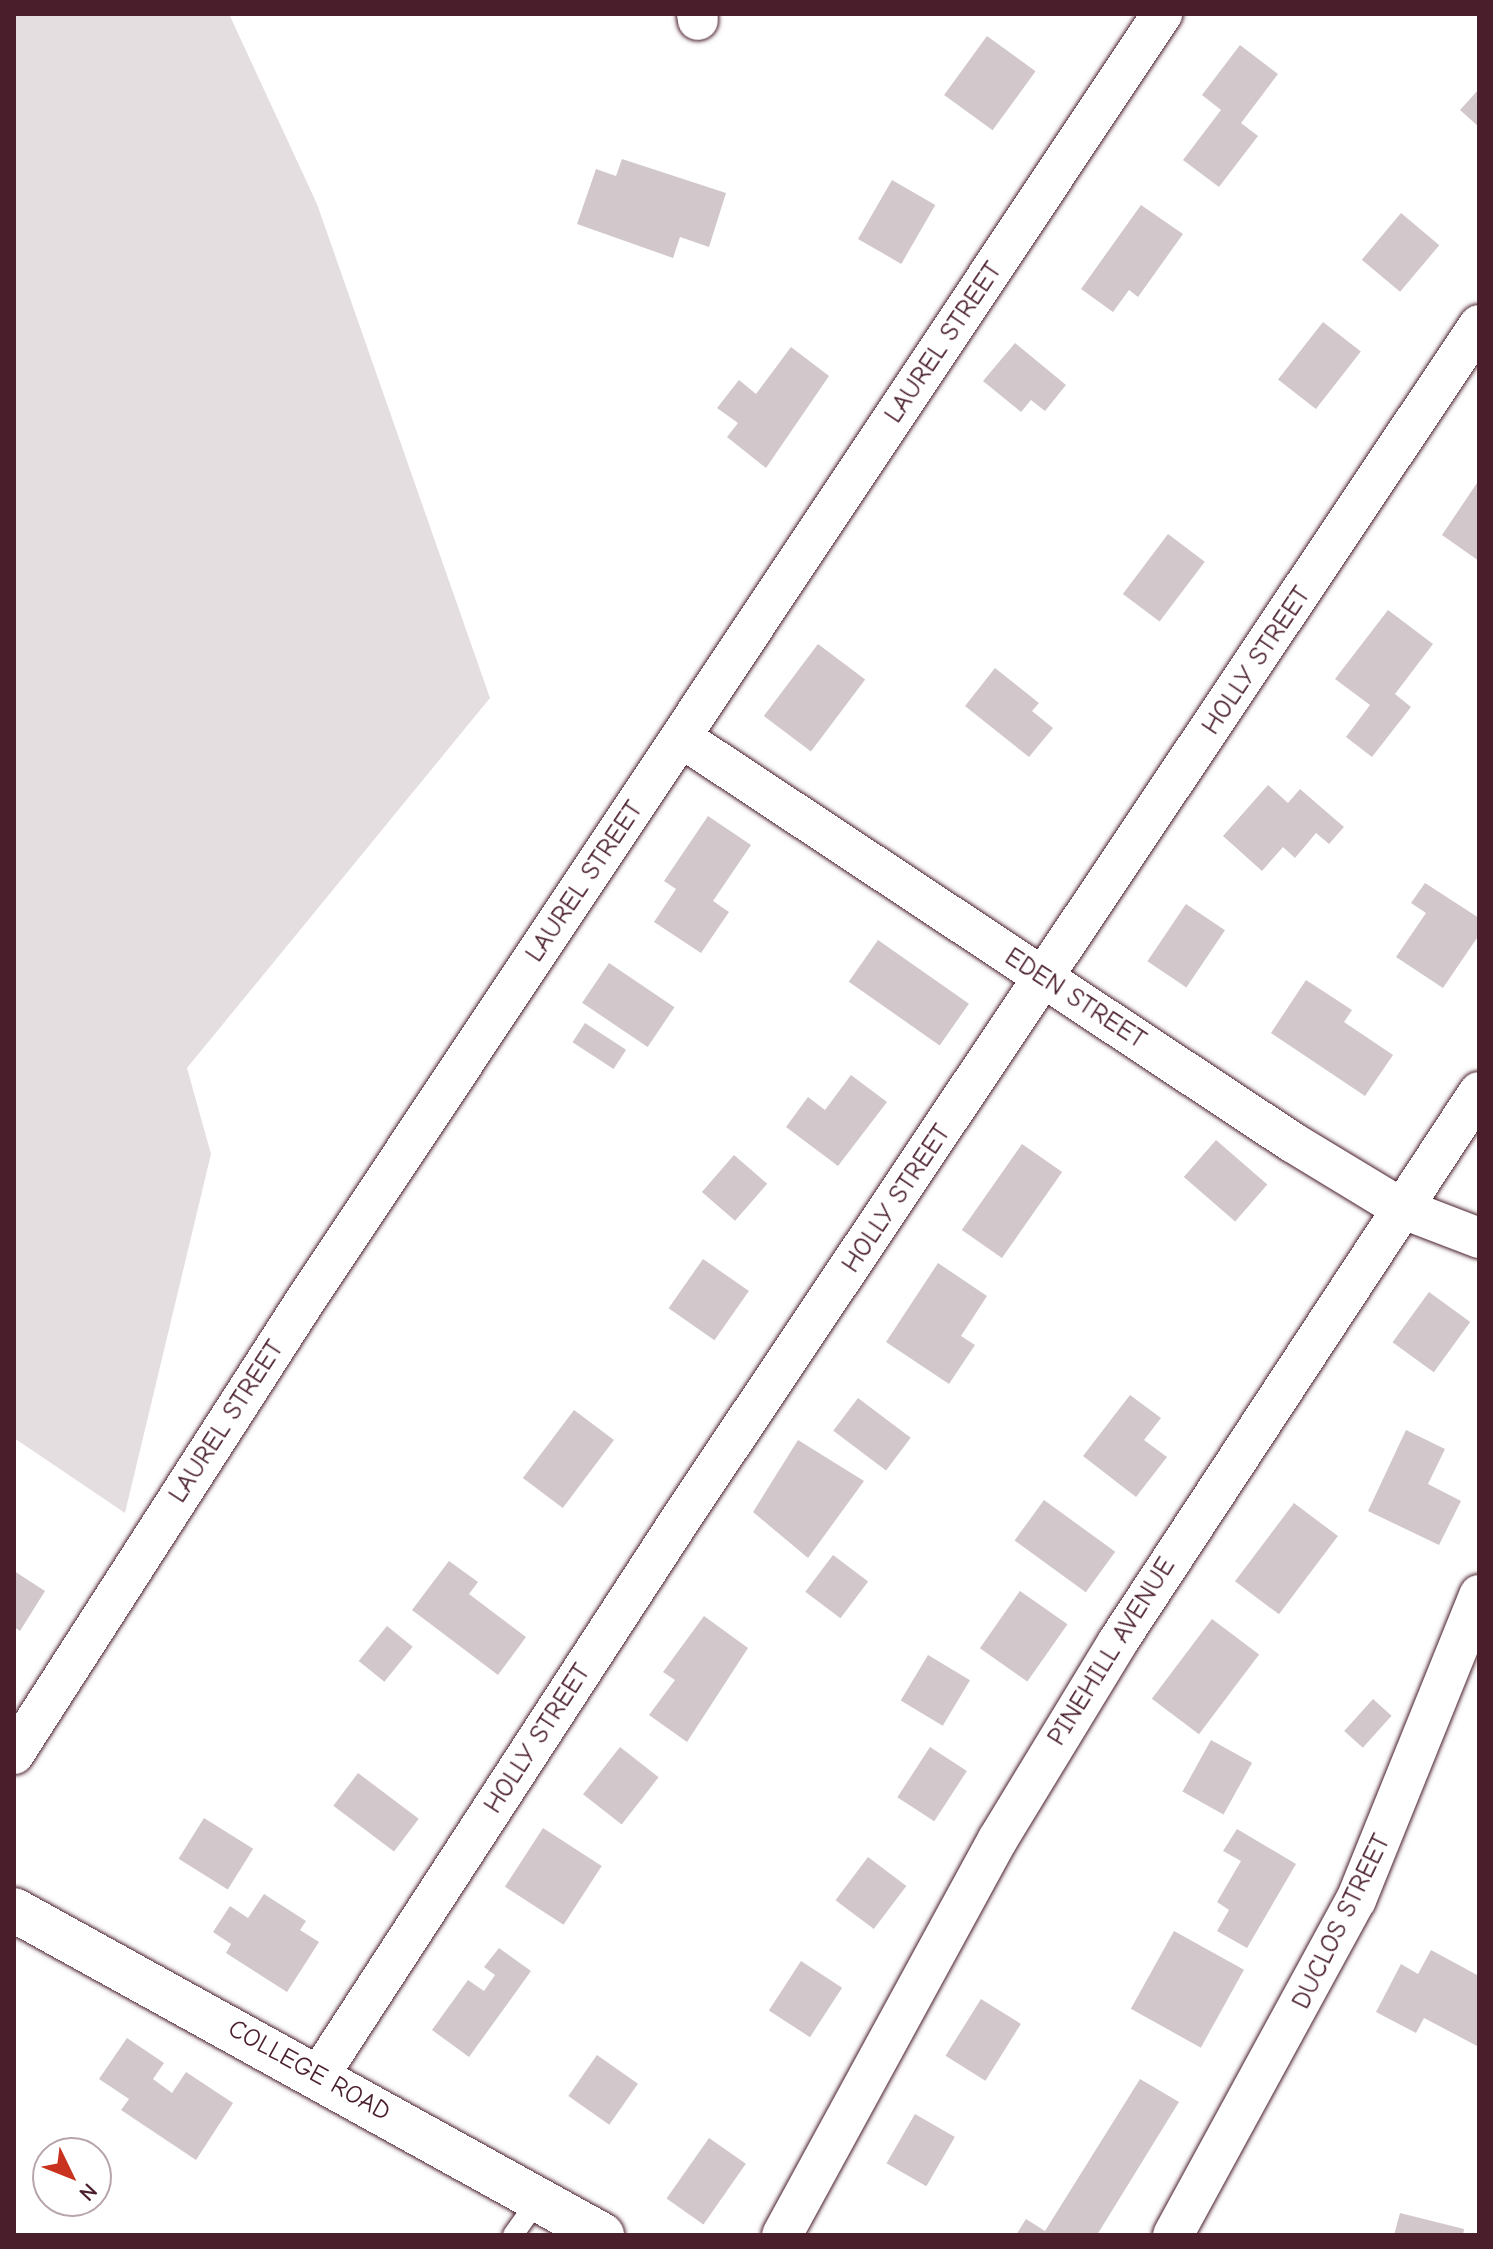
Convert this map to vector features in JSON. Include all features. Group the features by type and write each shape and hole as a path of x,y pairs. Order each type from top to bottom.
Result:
{"street":[{"name":"LAUREL STREET","path":"14,1754 307,1298 1162,14"},
{"name":"HOLLY STREET","path":"318,2077 1479,325"},
{"name":"EDEN STREET","path":"682,738 1045,979 1401,1208 1479,1238"},
{"name":"PINEHILL AVENUE","path":"782,2235 1006,1826 1242,1446 1479,1092"},
{"name":"DUCLOS STREET","path":"1173,2235 1356,1900 1479,1595"},
{"name":"COLLEGE ROAD","path":"14,1910 540,2197 602,2235"}],"lane":[{"path":"513,2235 540,2197"}],"shaded area":[{"path":"14,14 229,14 317,204 490,698 187,1068 211,1154 125,1513 14,1438"}],"building":[{"path":"987,36 1036,71 993,130 944,95"},
{"path":"1240,45 1278,74 1241,123 1258,136 1219,187 1183,160 1221,110 1202,95"},
{"path":"1479,89 1479,127 1460,110"},
{"path":"622,159 726,193 709,247 680,237 673,258 577,224 596,169 616,176"},
{"path":"892,180 935,205 901,264 858,239"},
{"path":"1141,205 1183,234 1138,297 1129,290 1113,312 1081,289"},
{"path":"1401,213 1439,245 1400,292 1362,260"},
{"path":"1323,322 1361,352 1316,409 1278,380"},
{"path":"1015,343 1066,385 1045,411 1031,400 1021,412 983,381"},
{"path":"791,347 829,376 766,468 727,437 738,423 717,408 739,380 756,394"},
{"path":"1479,480 1479,561 1442,535"},
{"path":"1168,534 1205,562 1160,622 1123,594"},
{"path":"1388,610 1433,644 1395,694 1411,707 1372,757 1346,737 1370,705 1335,679"},
{"path":"818,644 865,680 811,751 764,716"},
{"path":"995,668 1039,703 1032,711 1053,728 1029,757 965,706"},
{"path":"1268,785 1288,803 1300,789 1344,827 1329,844 1316,833 1295,858 1283,847 1262,871 1223,836"},
{"path":"708,816 751,845 713,901 729,912 701,953 654,922 676,889 664,881"},
{"path":"1425,883 1479,918 1479,935 1443,988 1396,957 1426,913 1411,903"},
{"path":"1186,904 1225,930 1186,987 1147,961"},
{"path":"878,940 969,1004 940,1045 849,982"},
{"path":"609,963 674,1007 648,1047 582,1003"},
{"path":"1306,980 1352,1010 1344,1022 1393,1055 1365,1096 1271,1033"},
{"path":"585,1023 626,1050 614,1069 572,1042"},
{"path":"851,1075 887,1102 838,1166 786,1127 808,1097 825,1110"},
{"path":"1216,1140 1267,1185 1235,1222 1184,1177"},
{"path":"1022,1144 1062,1172 1002,1258 962,1230"},
{"path":"734,1155 767,1184 735,1221 702,1192"},
{"path":"703,1259 749,1291 714,1340 669,1308"},
{"path":"938,1263 987,1296 961,1336 975,1345 949,1384 886,1342"},
{"path":"1429,1292 1470,1322 1434,1372 1393,1342"},
{"path":"1130,1395 1161,1418 1144,1440 1167,1457 1136,1497 1083,1456"},
{"path":"858,1398 911,1438 886,1470 833,1431"},
{"path":"574,1410 614,1440 563,1508 523,1478"},
{"path":"1406,1430 1445,1449 1428,1484 1461,1501 1439,1545 1368,1511"},
{"path":"798,1440 864,1481 808,1558 753,1512"},
{"path":"1044,1500 1115,1552 1086,1592 1015,1540"},
{"path":"1294,1503 1338,1536 1279,1614 1235,1581"},
{"path":"833,1555 868,1581 840,1618 805,1592"},
{"path":"449,1561 478,1582 469,1594 526,1637 498,1675 412,1610"},
{"path":"14,1571 45,1591 20,1631 14,1627"},
{"path":"1020,1591 1068,1624 1027,1682 980,1648"},
{"path":"704,1616 748,1648 687,1742 649,1715 675,1680 663,1672"},
{"path":"1212,1619 1259,1655 1199,1734 1152,1699"},
{"path":"387,1626 413,1647 384,1682 359,1661"},
{"path":"928,1655 970,1680 943,1726 901,1700"},
{"path":"1373,1699 1392,1716 1363,1748 1344,1731"},
{"path":"1211,1740 1252,1763 1224,1814 1182,1792"},
{"path":"620,1747 659,1777 622,1824 583,1794"},
{"path":"930,1747 967,1771 934,1821 897,1797"},
{"path":"358,1773 419,1819 394,1851 333,1806"},
{"path":"204,1818 253,1849 228,1889 179,1859"},
{"path":"543,1828 602,1866 564,1925 505,1887"},
{"path":"1237,1829 1296,1864 1247,1948 1217,1931 1229,1910 1217,1902 1241,1861 1223,1851"},
{"path":"868,1857 906,1886 874,1929 836,1900"},
{"path":"264,1894 306,1921 300,1930 319,1942 287,1992 226,1953 231,1944 213,1932 230,1906 248,1918"},
{"path":"1174,1931 1244,1970 1201,2048 1131,2009"},
{"path":"499,1948 531,1971 469,2057 432,2030 468,1980 484,1991 495,1975 484,1967"},
{"path":"1431,1950 1479,1976 1479,2047 1424,2018 1416,2033 1376,2012 1401,1964 1418,1974"},
{"path":"801,1961 842,1988 810,2037 769,2010"},
{"path":"981,1999 1021,2024 985,2081 945,2056"},
{"path":"127,2038 164,2063 153,2079 172,2093 186,2072 233,2103 196,2160 121,2110 129,2099 99,2079"},
{"path":"597,2055 638,2084 609,2125 568,2096"},
{"path":"1140,2079 1179,2102 1097,2235 1016,2235 1026,2219 1045,2231"},
{"path":"915,2114 955,2137 926,2186 886,2163"},
{"path":"709,2138 746,2164 703,2224 667,2199"},
{"path":"1400,2213 1464,2229 1463,2235 1394,2235"}]}
